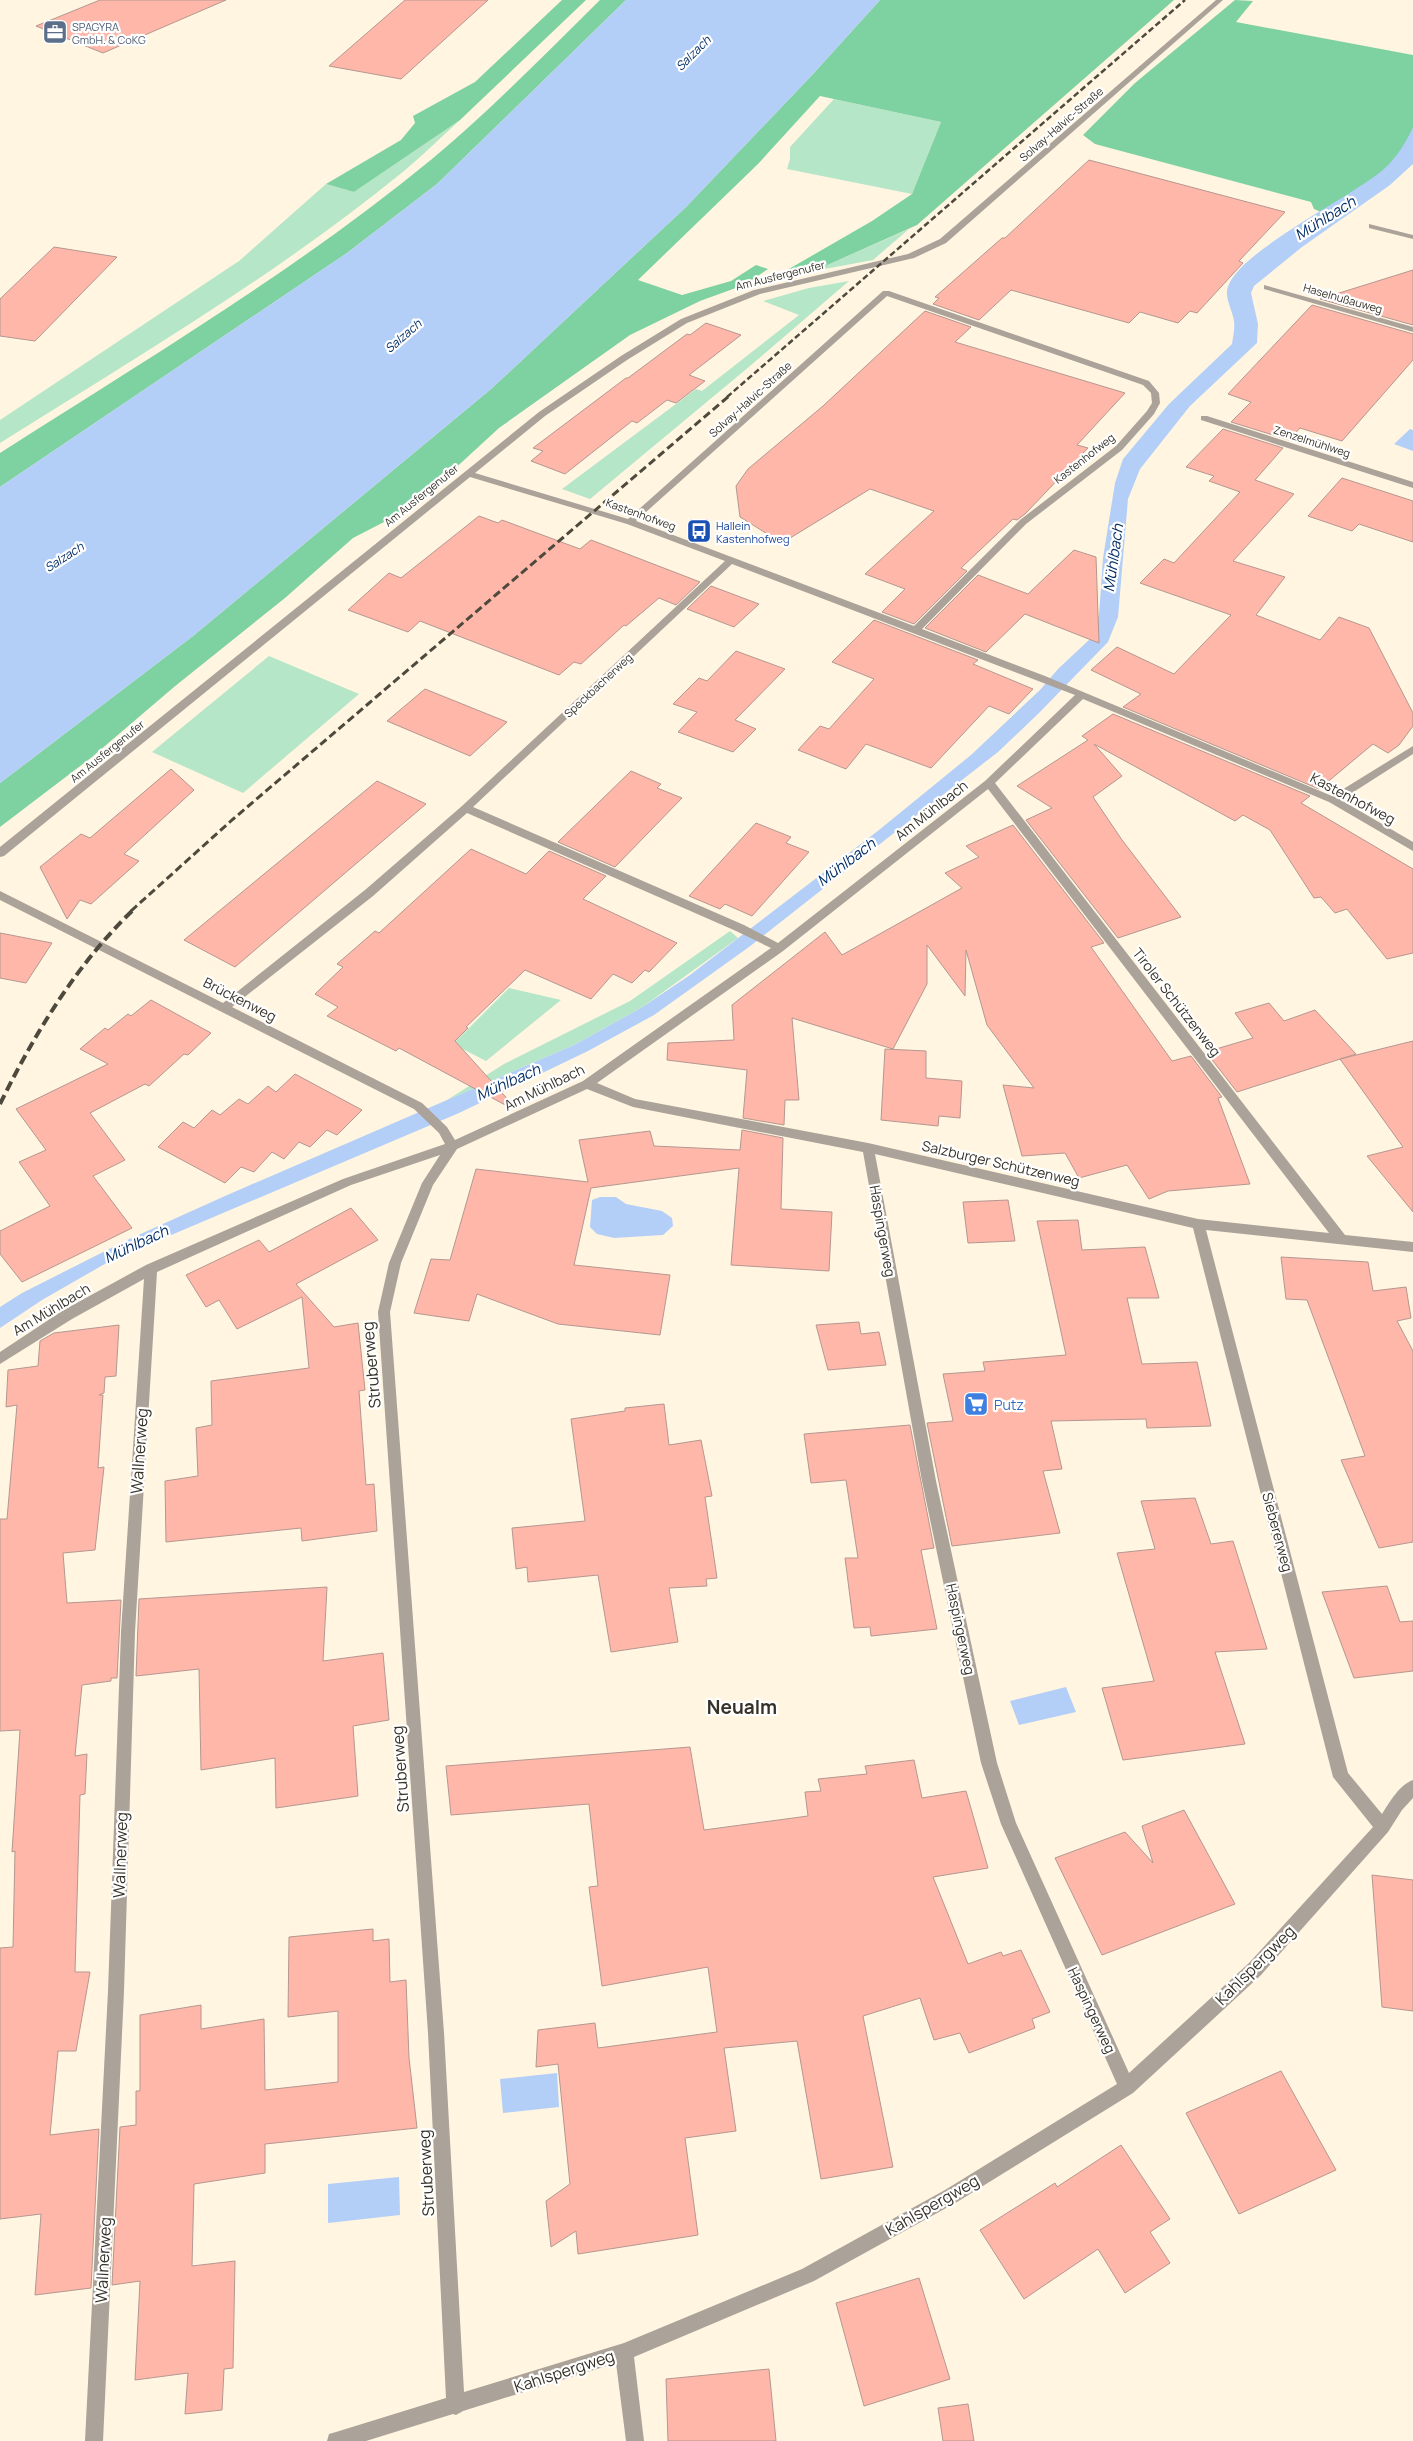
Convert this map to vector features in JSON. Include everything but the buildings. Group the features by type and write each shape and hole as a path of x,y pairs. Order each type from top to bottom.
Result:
{"street":[{"name":"Solvay-Halvic-Straße","path":"911,256 943,241 967,222 1220,0"},
{"path":"1372,226 1413,237"},
{"name":"Am Ausfergenufer","path":"0,853 467,473 542,414 624,358 684,321 757,292 911,256"},
{"name":"Haselnußauweg","path":"1267,287 1413,330"},
{"name":"Solvay-Halvic-Straße","path":"630,522 886,294"},
{"name":"Kastenhofweg","path":"886,294 1146,383 1155,393 1156,403 1119,448 1023,522 916,630"},
{"name":"Zenzelmühlweg","path":"1204,418 1413,485"},
{"name":"Kastenhofweg","path":"467,473 630,522 730,562 1042,678 1143,718 1333,800 1413,847"},
{"name":"Speckbacherweg","path":"225,1007 369,893 466,808 730,562"},
{"name":"Am Mühlbach","path":"0,1359 67,1315 151,1269 347,1182 453,1146 588,1084 779,948 989,783 1081,694"},
{"path":"1333,800 1413,749"},
{"name":"Tiroler Schützenweg","path":"989,783 1341,1239"},
{"path":"466,808 740,928 779,948"},
{"name":"Brückenweg","path":"0,894 418,1106 443,1130 453,1146"},
{"name":"Salzburger Schützenweg","path":"588,1084 633,1104 868,1148 1198,1224 1413,1247"},
{"name":"Struberweg","path":"453,1146 428,1183 395,1263 384,1312 435,2023 456,2406"},
{"name":"Haspingerweg","path":"868,1148 930,1481 989,1763 1009,1824 1127,2087"},
{"name":"Siebererweg","path":"1198,1224 1341,1777 1384,1827"},
{"name":"Wallnerweg","path":"94,2441 116,1991 128,1632 151,1269"},
{"name":"Kahlspergweg","path":"336,2441 456,2406 624,2352 808,2275 951,2196 1127,2087 1255,1970 1384,1827 1397,1805 1413,1787"},
{"path":"624,2352 635,2441"}],"green space":[{"path":"562,0 586,0 460,120 354,192 326,184 401,140 415,123 413,116 475,82"},
{"path":"600,0 626,0 437,184 347,253 0,487 0,453 166,348 275,276 381,200 475,121"},
{"path":"880,0 1174,0 917,225 814,271 785,276 782,273 872,221 912,194 941,122 820,96 758,164 638,280 682,295 731,281 756,265 768,269 744,285 700,301 630,335 499,428 413,507 353,538 285,598 174,687 92,757 0,827 0,783 193,636 491,389 686,207 813,74"},
{"path":"1235,0 1253,1 1236,22 1413,55 1413,128 1407,142 1398,155 1375,178 1321,212 1314,209 1311,202 1095,144 1083,135 1135,83"},
{"path":"834,99 941,122 912,194 787,169 790,159 790,147"},
{"path":"460,120 404,171 307,245 155,346 0,443 0,420 239,261 326,184 354,192"},
{"path":"909,229 873,260 814,271"},
{"path":"849,281 590,499 562,489 696,389 702,391 799,315 763,301 809,288"},
{"path":"269,656 359,694 243,793 152,752"},
{"path":"730,931 738,938 641,1008 574,1045 447,1100 504,1064 630,1001"},
{"path":"509,988 561,1000 486,1061 453,1044"}],"water":[{"name":"Salzach","path":"626,0 880,0 813,74 686,207 491,389 193,636 0,783 0,487 347,253 437,184"},
{"name":"Mühlbach","path":"1413,128 1413,164 1390,185 1302,247 1254,286 1251,293 1258,324 1257,343 1190,406 1140,469 1128,499 1118,617 1108,642 998,752 749,947 654,1015 588,1051 459,1113 110,1261 42,1300 0,1328 0,1307 22,1293 125,1241 574,1045 641,1008 690,975 879,830 971,755 1040,690 1058,669 1090,639 1099,615 1103,558 1115,483 1123,459 1169,404 1232,344 1234,321 1227,291 1234,276 1249,260 1271,243 1370,180 1385,168 1404,144"},
{"path":"1410,429 1413,430 1413,451 1394,444"},
{"path":"600,1197 616,1197 626,1204 662,1211 672,1218 673,1226 663,1235 614,1238 597,1234 590,1227 592,1200"},
{"path":"1066,1687 1076,1712 1019,1725 1010,1701"},
{"path":"557,2073 559,2107 503,2113 500,2079"},
{"path":"399,2177 400,2215 328,2223 328,2184"}],"railway":[{"path":"727,397 1185,0"},
{"path":"131,911 232,820 729,396"},
{"path":"0,1104 42,1026 58,1001 93,954 133,910"}],"place":[{"name":"SPAGYRA GmbH. & CoKG","path":"55,32"},
{"name":"Hallein Kastenhofweg","path":"699,531"},
{"name":"Putz","path":"976,1404"}],"district":[{"name":"Neualm","path":"742,1707"}]}
